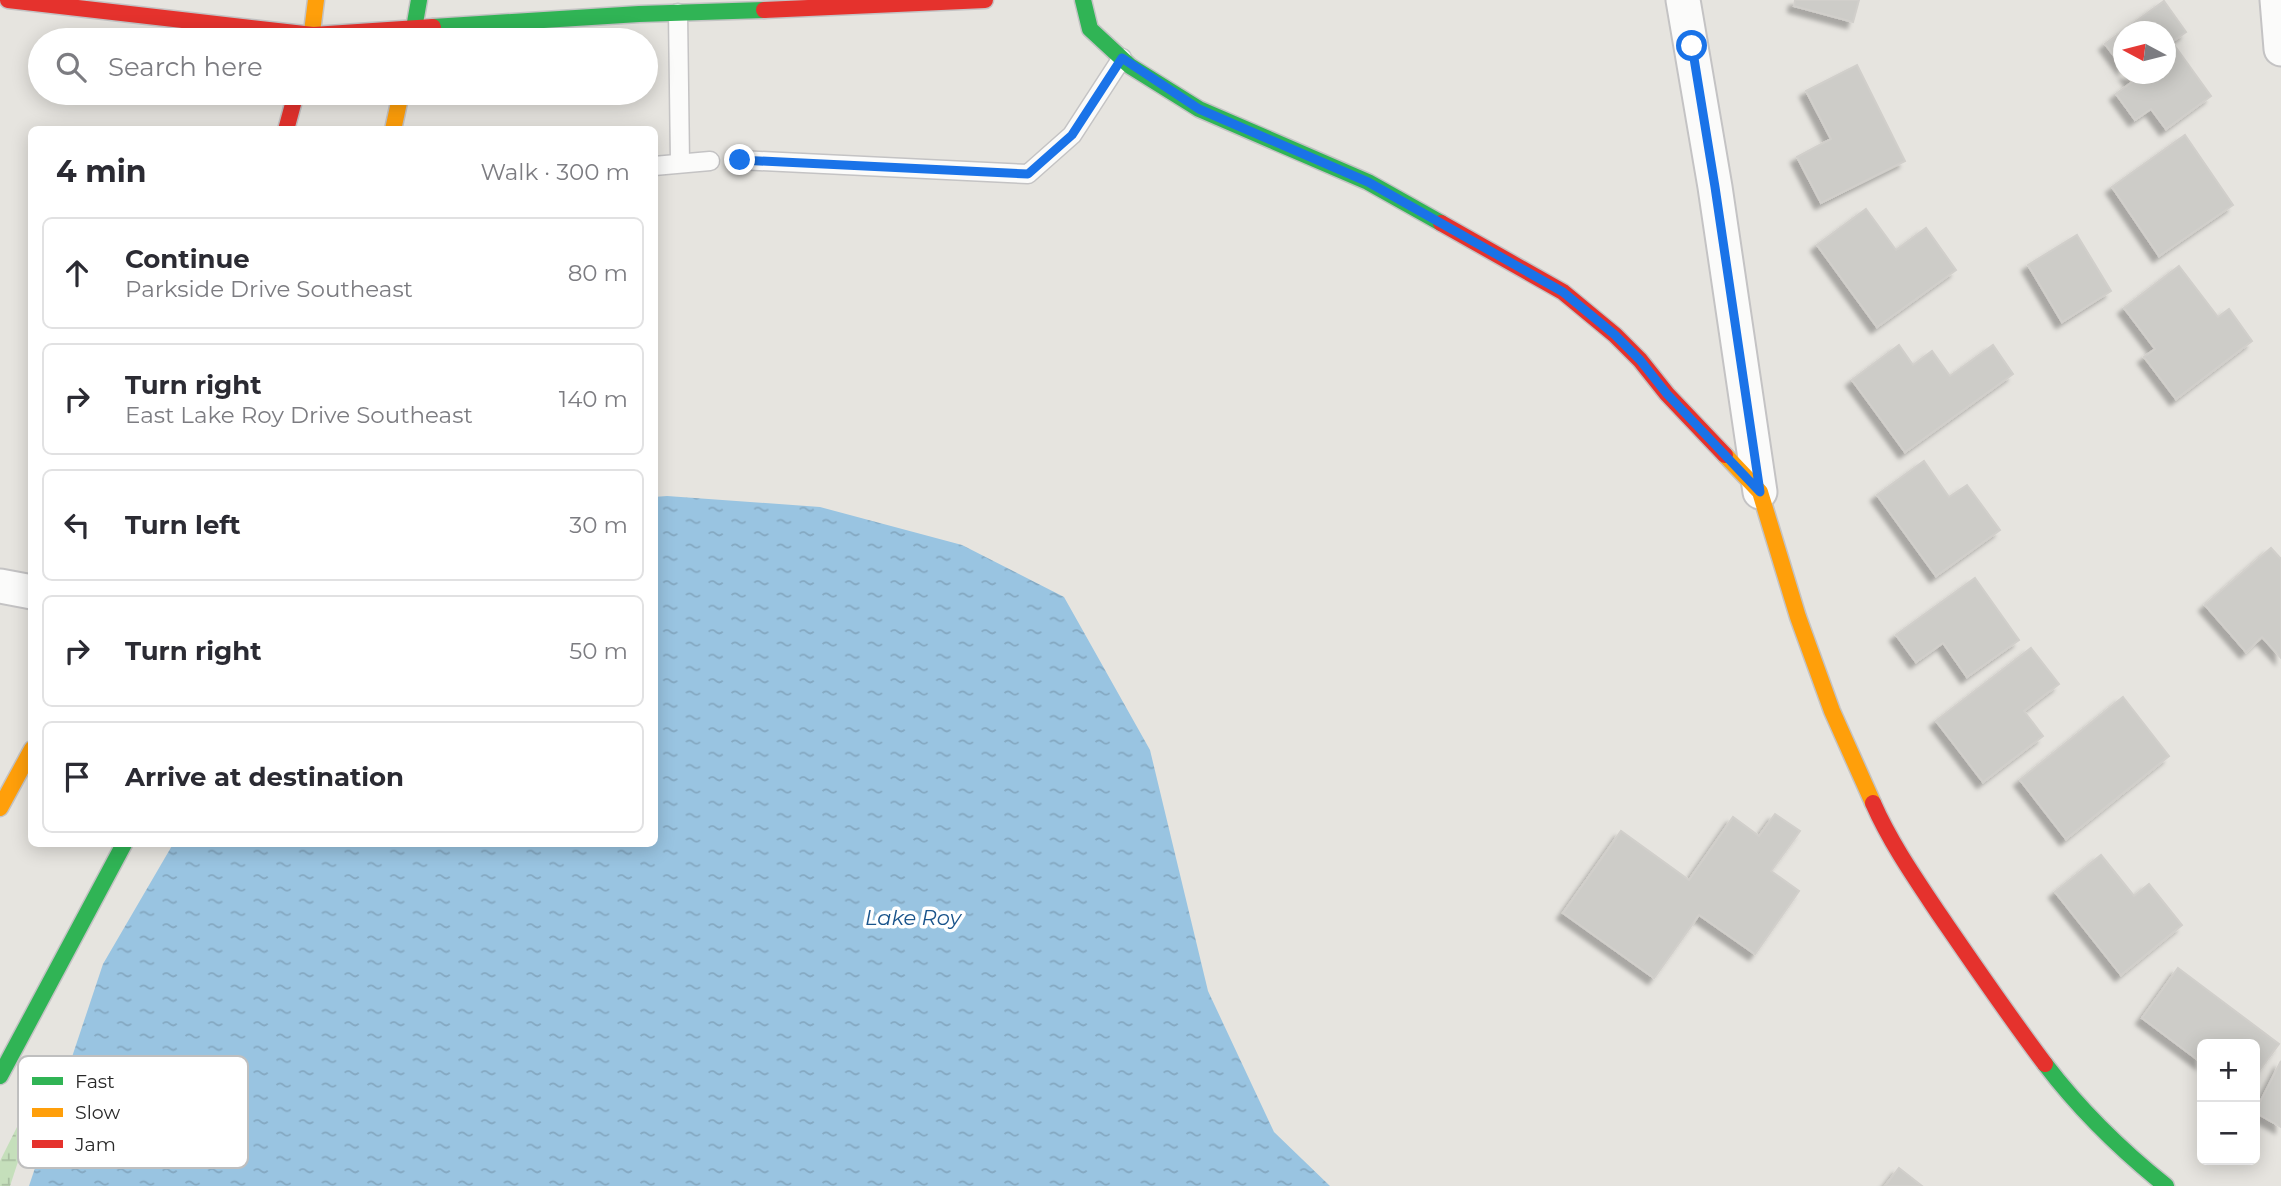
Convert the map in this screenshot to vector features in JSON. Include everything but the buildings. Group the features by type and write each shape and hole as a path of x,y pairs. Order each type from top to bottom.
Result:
{"street":[{"path":"8,0 65,4 239,28"},
{"path":"313,28 316,0"},
{"path":"415,28 419,0"},
{"path":"453,28 792,5 930,5 985,0"},
{"path":"1083,0 1090,29 1122,58 1199,109 1368,182 1563,292 1615,335 1640,360 1667,394 1760,492"},
{"path":"1683,0 1715,187 1760,492 1798,617 1832,711 1882,824 1996,998 2070,1097 2140,1165 2166,1186"},
{"path":"2277,0 2281,49"},
{"path":"287,126 293,105"},
{"path":"394,126 398,105"},
{"path":"0,586 28,591"},
{"path":"0,808 28,756"},
{"path":"100,891 114,847"},
{"path":"0,1076 122,847"}],"lane":[{"path":"678,13 680,163"},
{"path":"740,160 1028,174 1072,135 1122,58"},
{"path":"658,166 710,161"}],"green space":[{"path":"18,1125 18,1162 10,1186 0,1186 0,1161"}],"water":[{"name":"Lake Roy","path":"658,497 820,507 962,545 1064,597 1150,750 1208,991 1274,1132 1330,1186 29,1186 35,1168 248,1168 248,1056 72,1056 103,964 171,847 658,847"}],"traffic: fast":[{"path":"414,28 419,0"},
{"path":"1083,0 1090,29 1130,66 1199,109 1368,182 1441,223"},
{"path":"433,27 639,14 764,10"},
{"path":"0,1076 122,847"},
{"path":"2045,1064 2102,1129 2166,1186"}],"traffic: slow":[{"path":"312,28 316,0"},
{"path":"394,126 398,105"},
{"path":"1725,455 1760,492 1798,617 1832,711 1873,803"},
{"path":"0,808 28,756"}],"traffic: jam":[{"path":"8,0 252,28"},
{"path":"764,10 985,0"},
{"path":"418,28 433,27"},
{"path":"287,126 293,105"},
{"path":"1441,223 1563,292 1615,335 1640,360 1667,394 1725,455"},
{"path":"1873,803 1895,846 1921,887 2045,1064"}],"route":[{"path":"740,160 1028,174 1072,135 1122,58 1130,66 1199,109 1368,182 1563,292 1615,335 1640,360 1667,394 1760,492 1692,46"}]}
